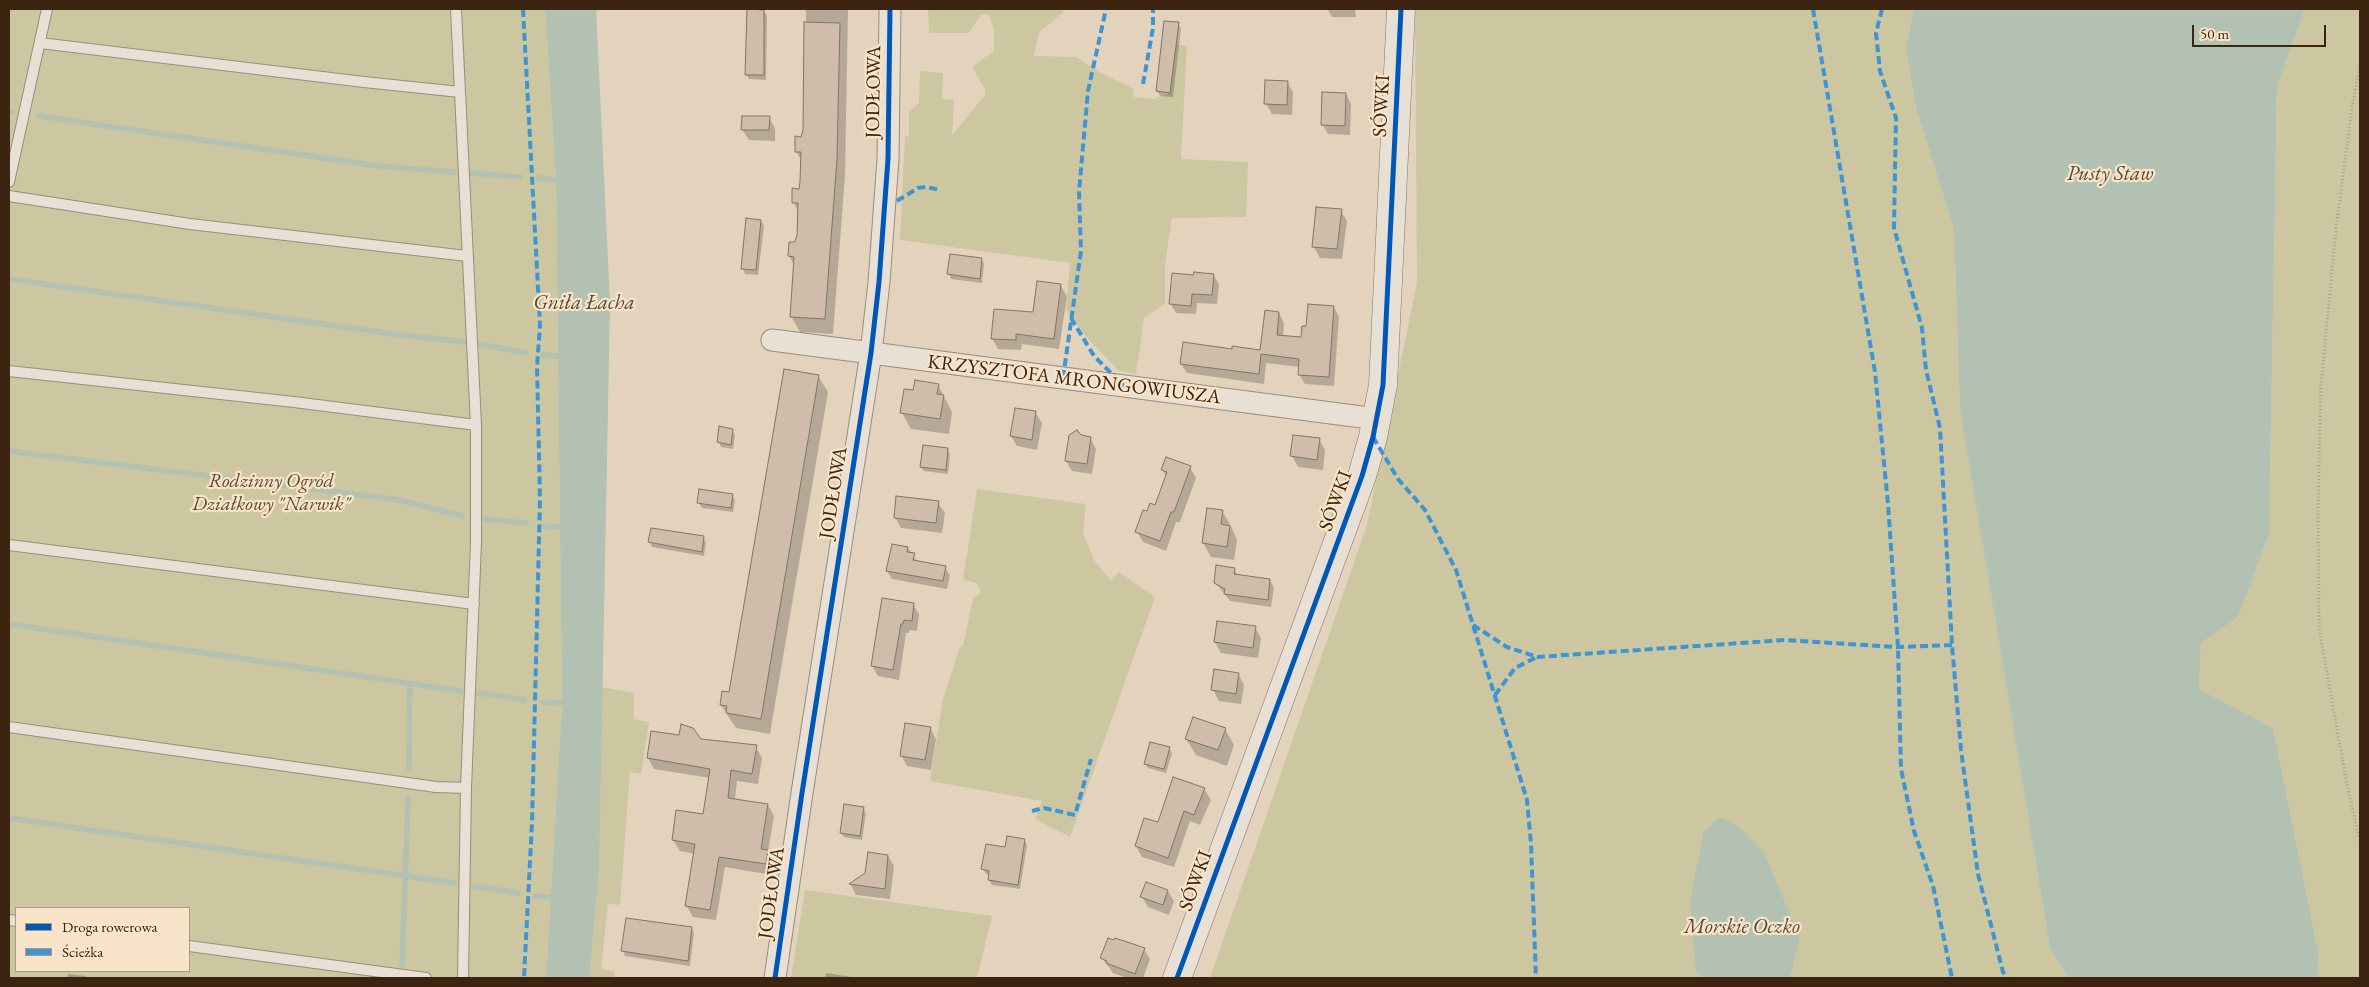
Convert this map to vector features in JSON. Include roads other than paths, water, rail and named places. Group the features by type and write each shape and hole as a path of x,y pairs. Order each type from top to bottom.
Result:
{"street":[{"name":"JODŁOWA","path":"775,978 871,353 879,282 888,159 890,9"},
{"name":"SÓWKI","path":"1177,978 1362,476 1377,419 1383,376 1401,9"},
{"name":"KRZYSZTOFA MRONGOWIUSZA","path":"772,340 1377,419"}],"lane":[{"path":"9,182 47,9"},
{"path":"456,9 476,425 476,542 466,788 463,978"},
{"path":"40,43 460,92"},
{"path":"9,196 190,224 467,256"},
{"path":"9,371 294,402 476,425"},
{"path":"9,545 474,604"},
{"path":"9,727 436,787 466,788"},
{"path":"190,946 426,978"}],"water":[{"name":"Gniła Łacha","path":"545,9 596,9 610,303 599,873 589,978 546,978 562,703 556,180"},
{"name":"Pusty Staw","path":"1914,9 2305,9 2277,86 2269,534 2238,617 2201,643 2199,689 2273,728 2319,956 2317,978 2069,978 2050,949 1960,410 1954,229 1916,108 1906,48"},
{"name":"Morskie Oczko","path":"1720,817 1738,826 1764,852 1800,938 1790,978 1702,978 1696,972 1690,900 1704,831"}],"waterway":[{"path":"39,116 378,166 454,172"},
{"path":"471,173 520,177"},
{"path":"538,178 556,180"},
{"path":"9,279 393,334 466,342"},
{"path":"479,344 526,353"},
{"path":"543,355 559,356"},
{"path":"9,451 399,500 462,516"},
{"path":"483,519 526,523"},
{"path":"545,526 560,527"},
{"path":"9,624 461,691"},
{"path":"409,769 410,683"},
{"path":"479,693 525,700"},
{"path":"543,702 562,703"},
{"path":"402,965 408,798"},
{"path":"9,818 454,883"},
{"path":"474,886 518,893"},
{"path":"536,896 551,897"}],"park label":[{"name":"Rodzinny Ogród Działkowy \"Narwik\"","path":"271,494"}]}
